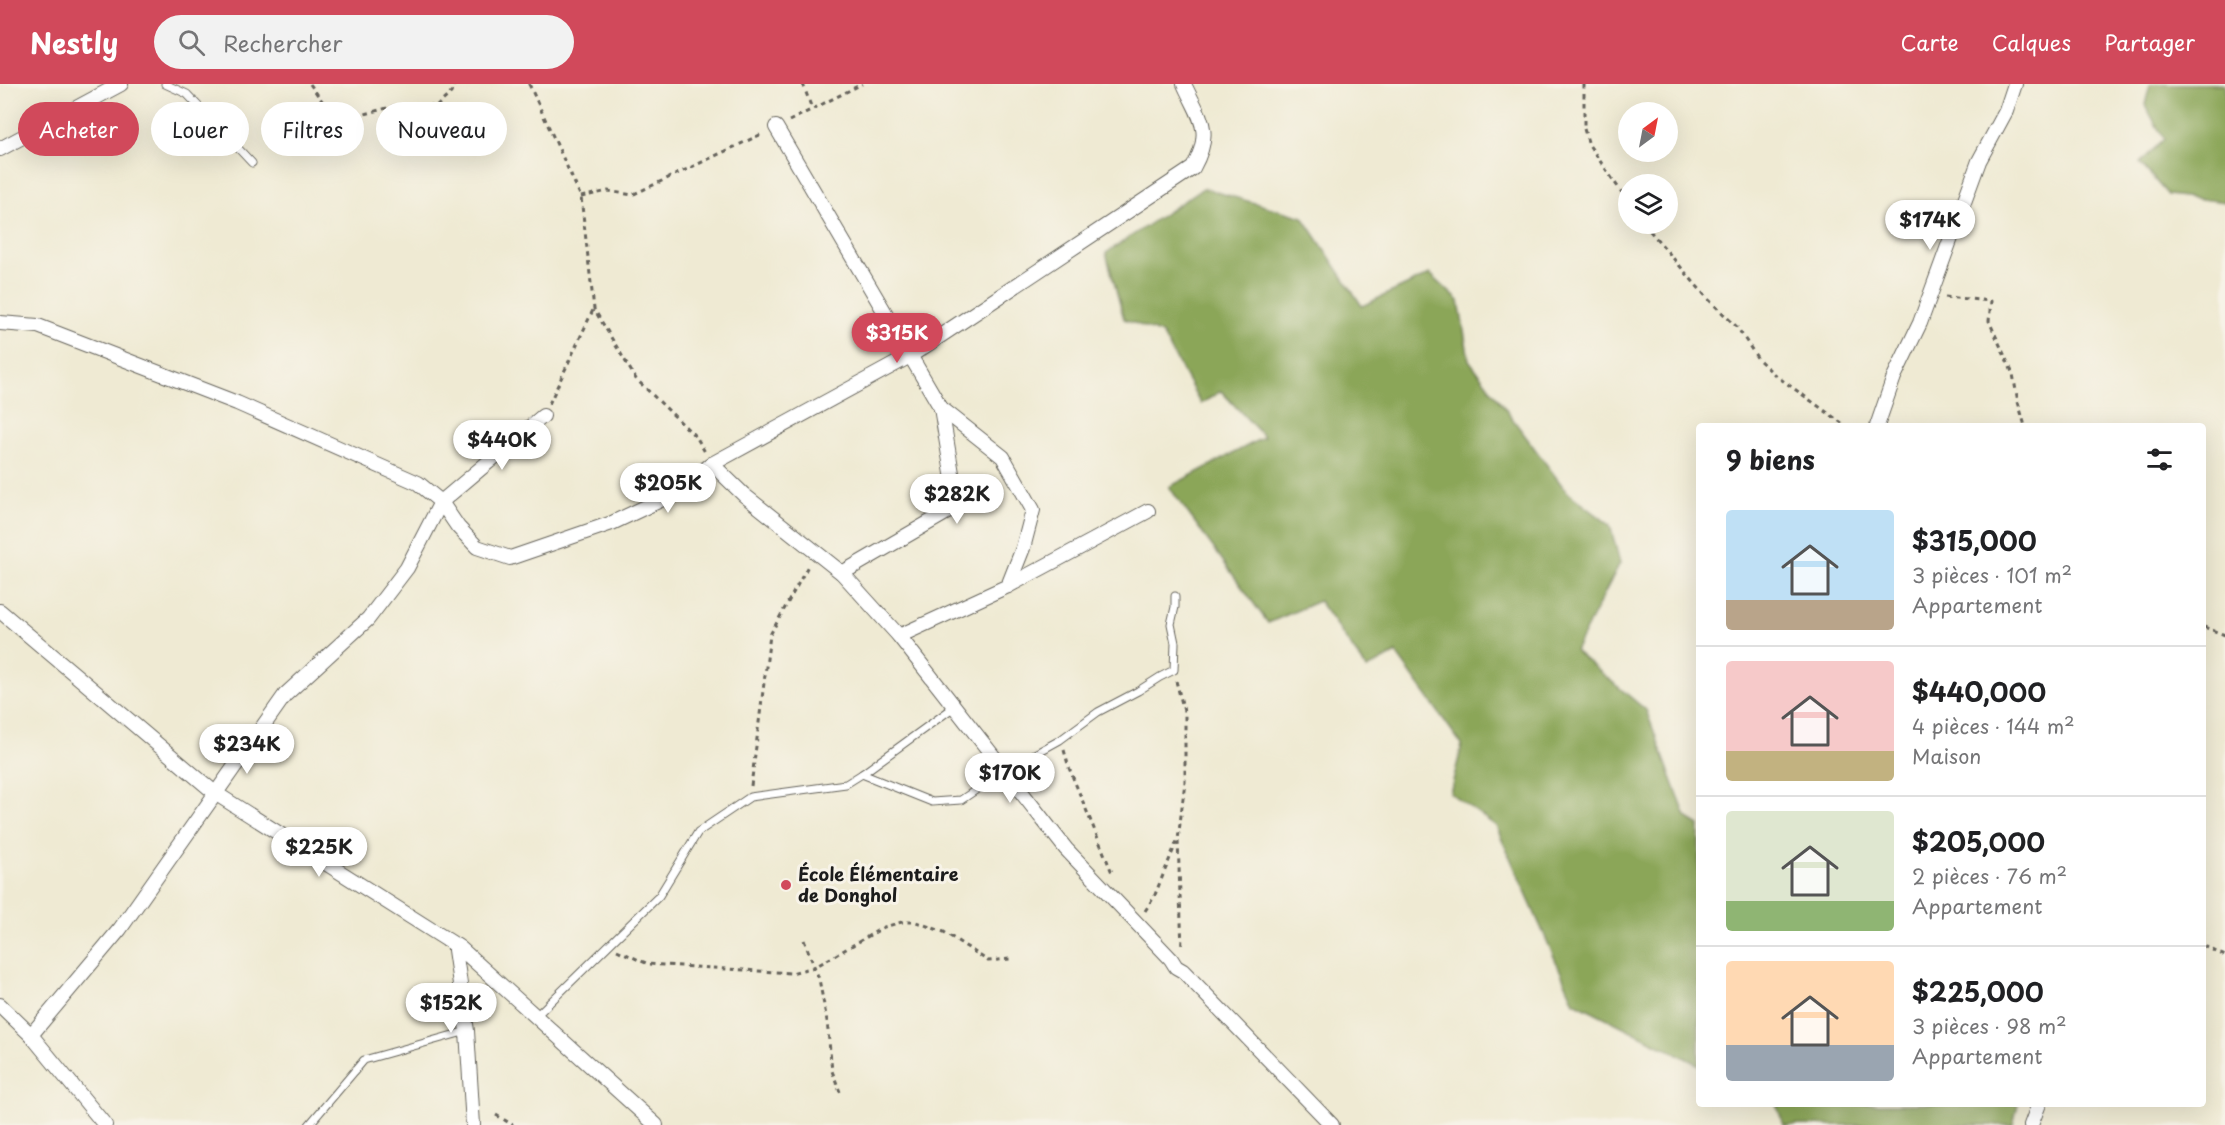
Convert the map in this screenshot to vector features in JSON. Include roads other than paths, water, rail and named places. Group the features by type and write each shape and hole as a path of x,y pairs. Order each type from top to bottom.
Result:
{"street":[{"path":"0,149 119,84"},
{"path":"0,322 38,326 237,403 418,483 441,502 458,527 477,547 510,558 612,523 671,495 712,464 910,356 1193,168 1203,149 1204,128 1184,84"},
{"path":"1878,423 1894,377 1920,323 1979,161 2006,111 2015,84"},
{"path":"776,127 941,408 1003,457 1033,510 1023,548 1008,586"},
{"path":"842,573 949,512 956,497 941,408"},
{"path":"31,1035 120,929 285,695 368,620 407,568 441,502 543,416"},
{"path":"712,464 744,495 842,573 899,636 1066,849 1176,967 1183,971 1332,1125"},
{"path":"899,636 1008,586 1148,511"},
{"path":"0,610 215,793 457,946 656,1125"},
{"path":"457,946 455,950 467,1031 473,1125"},
{"path":"0,1005 31,1035 105,1125"},
{"path":"2031,1125 2038,1107"}],"lane":[{"path":"165,84 187,94 252,163"},
{"path":"862,774 932,802 961,800 1004,771 1060,740 1098,712 1138,692 1174,670 1175,643 1171,624 1175,596"},
{"path":"535,1017 659,896 698,832 750,797 846,784 954,706"},
{"path":"309,1125 364,1060 467,1031"}],"place":[{"name":"École Élémentaire de Donghol","path":"786,885"}]}
